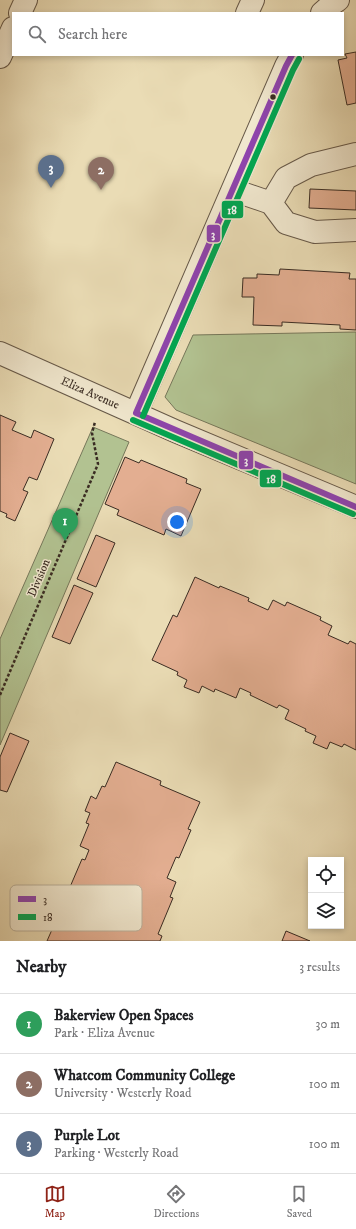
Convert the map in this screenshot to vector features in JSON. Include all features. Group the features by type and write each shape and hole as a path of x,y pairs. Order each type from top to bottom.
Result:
{"street":[{"path":"20,12 26,0"},
{"path":"247,12 253,0"},
{"path":"323,12 338,0"},
{"path":"0,57 12,30"},
{"path":"136,413 291,56"},
{"path":"271,203 286,178 311,165 356,154"},
{"path":"233,190 271,203 286,223 315,232 356,230"},
{"name":"Eliza Avenue","path":"0,353 356,507"}],"path":[{"name":"Division","path":"0,695 98,464 92,433 95,422"}],"green space":[{"path":"356,332 356,484 176,410 165,397 193,335"},
{"path":"93,427 129,442 0,745 0,639"}],"building":[{"path":"356,52 356,103 347,105 338,60 347,58 345,54"},
{"path":"310,189 356,191 356,210 309,208"},
{"path":"280,269 350,273 349,279 356,279 356,330 340,329 340,325 282,322 282,326 253,325 254,297 242,297 243,278 257,278 257,274 279,275"},
{"path":"0,415 16,422 12,430 31,438 34,430 54,439 37,480 29,477 23,490 28,492 15,521 6,517 7,514 0,511"},
{"path":"125,457 139,463 141,460 187,479 186,483 201,489 181,536 166,529 164,535 117,515 119,510 105,504"},
{"path":"96,535 115,543 96,587 77,579"},
{"path":"195,577 219,588 220,586 249,598 248,601 268,610 273,600 285,606 287,602 321,617 320,620 332,626 328,635 348,644 350,641 356,644 356,750 344,744 342,747 330,742 327,749 313,743 316,736 305,731 306,729 285,719 289,710 279,705 277,708 250,695 251,693 240,688 236,698 215,689 214,692 202,686 199,693 184,687 187,680 177,675 178,672 152,660 173,615 177,617"},
{"path":"74,585 93,593 70,644 52,637"},
{"path":"10,733 29,741 7,792 0,790 0,757"},
{"path":"116,762 161,781 160,785 200,802 188,829 191,830 179,858 176,857 167,878 176,882 170,897 173,898 158,934 162,936 160,941 47,941 51,931 142,931 142,885 71,885 82,859 85,860 89,850 80,846 89,824 86,823 90,813 85,811 91,796 96,799 102,786 105,787"},
{"path":"286,931 310,941 282,941"}],"transit line":[{"name":"3","path":"136,413 291,56"},
{"name":"18","path":"143,416 299,59"},
{"name":"3","path":"136,413 356,507"},
{"name":"18","path":"133,420 353,514"}],"place":[{"name":"Purple Lot","path":"51,188"},
{"name":"Whatcom Community College","path":"101,190"},
{"name":"Bakerview Open Spaces","path":"65,541"}]}
